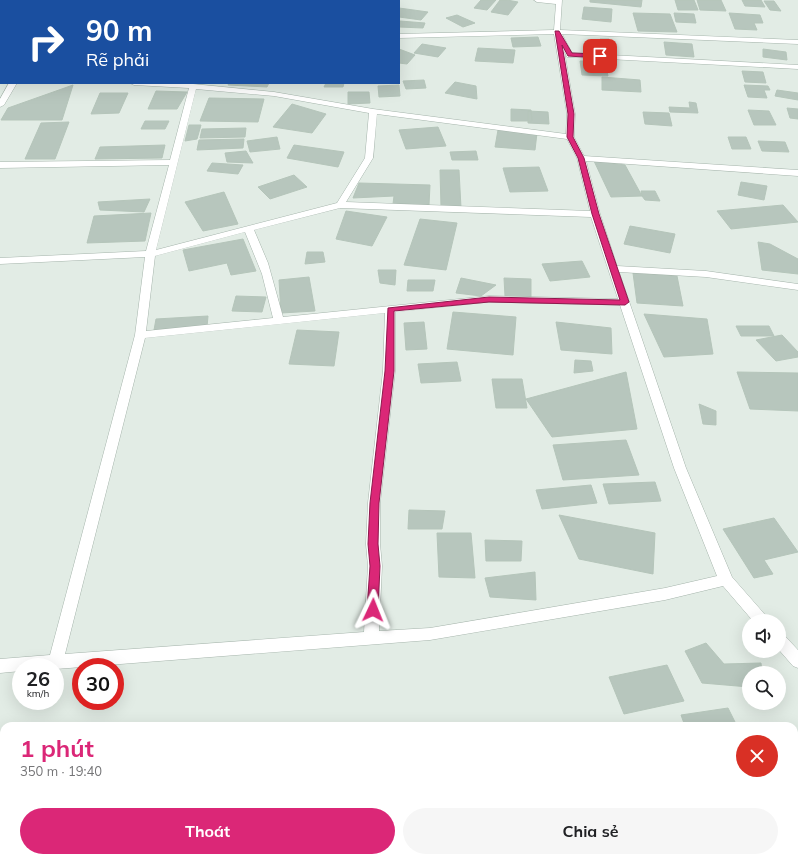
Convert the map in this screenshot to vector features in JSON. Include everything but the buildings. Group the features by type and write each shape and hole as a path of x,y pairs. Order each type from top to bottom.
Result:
{"street":[{"path":"537,0 559,1 557,32 571,114 570,137 581,158 595,214 680,468 726,580 756,614"},
{"path":"557,32 570,54 798,67"},
{"path":"400,36 557,32 798,42"},
{"path":"0,105 12,84"},
{"path":"154,84 275,91 373,111 570,137"},
{"path":"57,658 140,335 150,254 193,86"},
{"path":"340,205 369,158 373,111"},
{"path":"581,158 798,173"},
{"path":"0,165 173,162"},
{"path":"0,261 150,254 249,230 340,205 595,214"},
{"path":"249,230 257,244 268,277 279,321"},
{"path":"614,269 706,274 798,287"},
{"path":"140,335 489,299 625,302"},
{"path":"372,638 375,566 373,544 374,503 389,371 391,326 390,309"},
{"path":"64,661 430,634 665,594 726,580"},
{"path":"786,648 798,661"},
{"path":"0,666 12,665"}],"route":[{"path":"373,610 375,566 373,544 374,503 389,371 391,326 390,309 489,299 625,302 595,214 581,158 570,137 571,114 557,32 570,54 600,56"}]}
